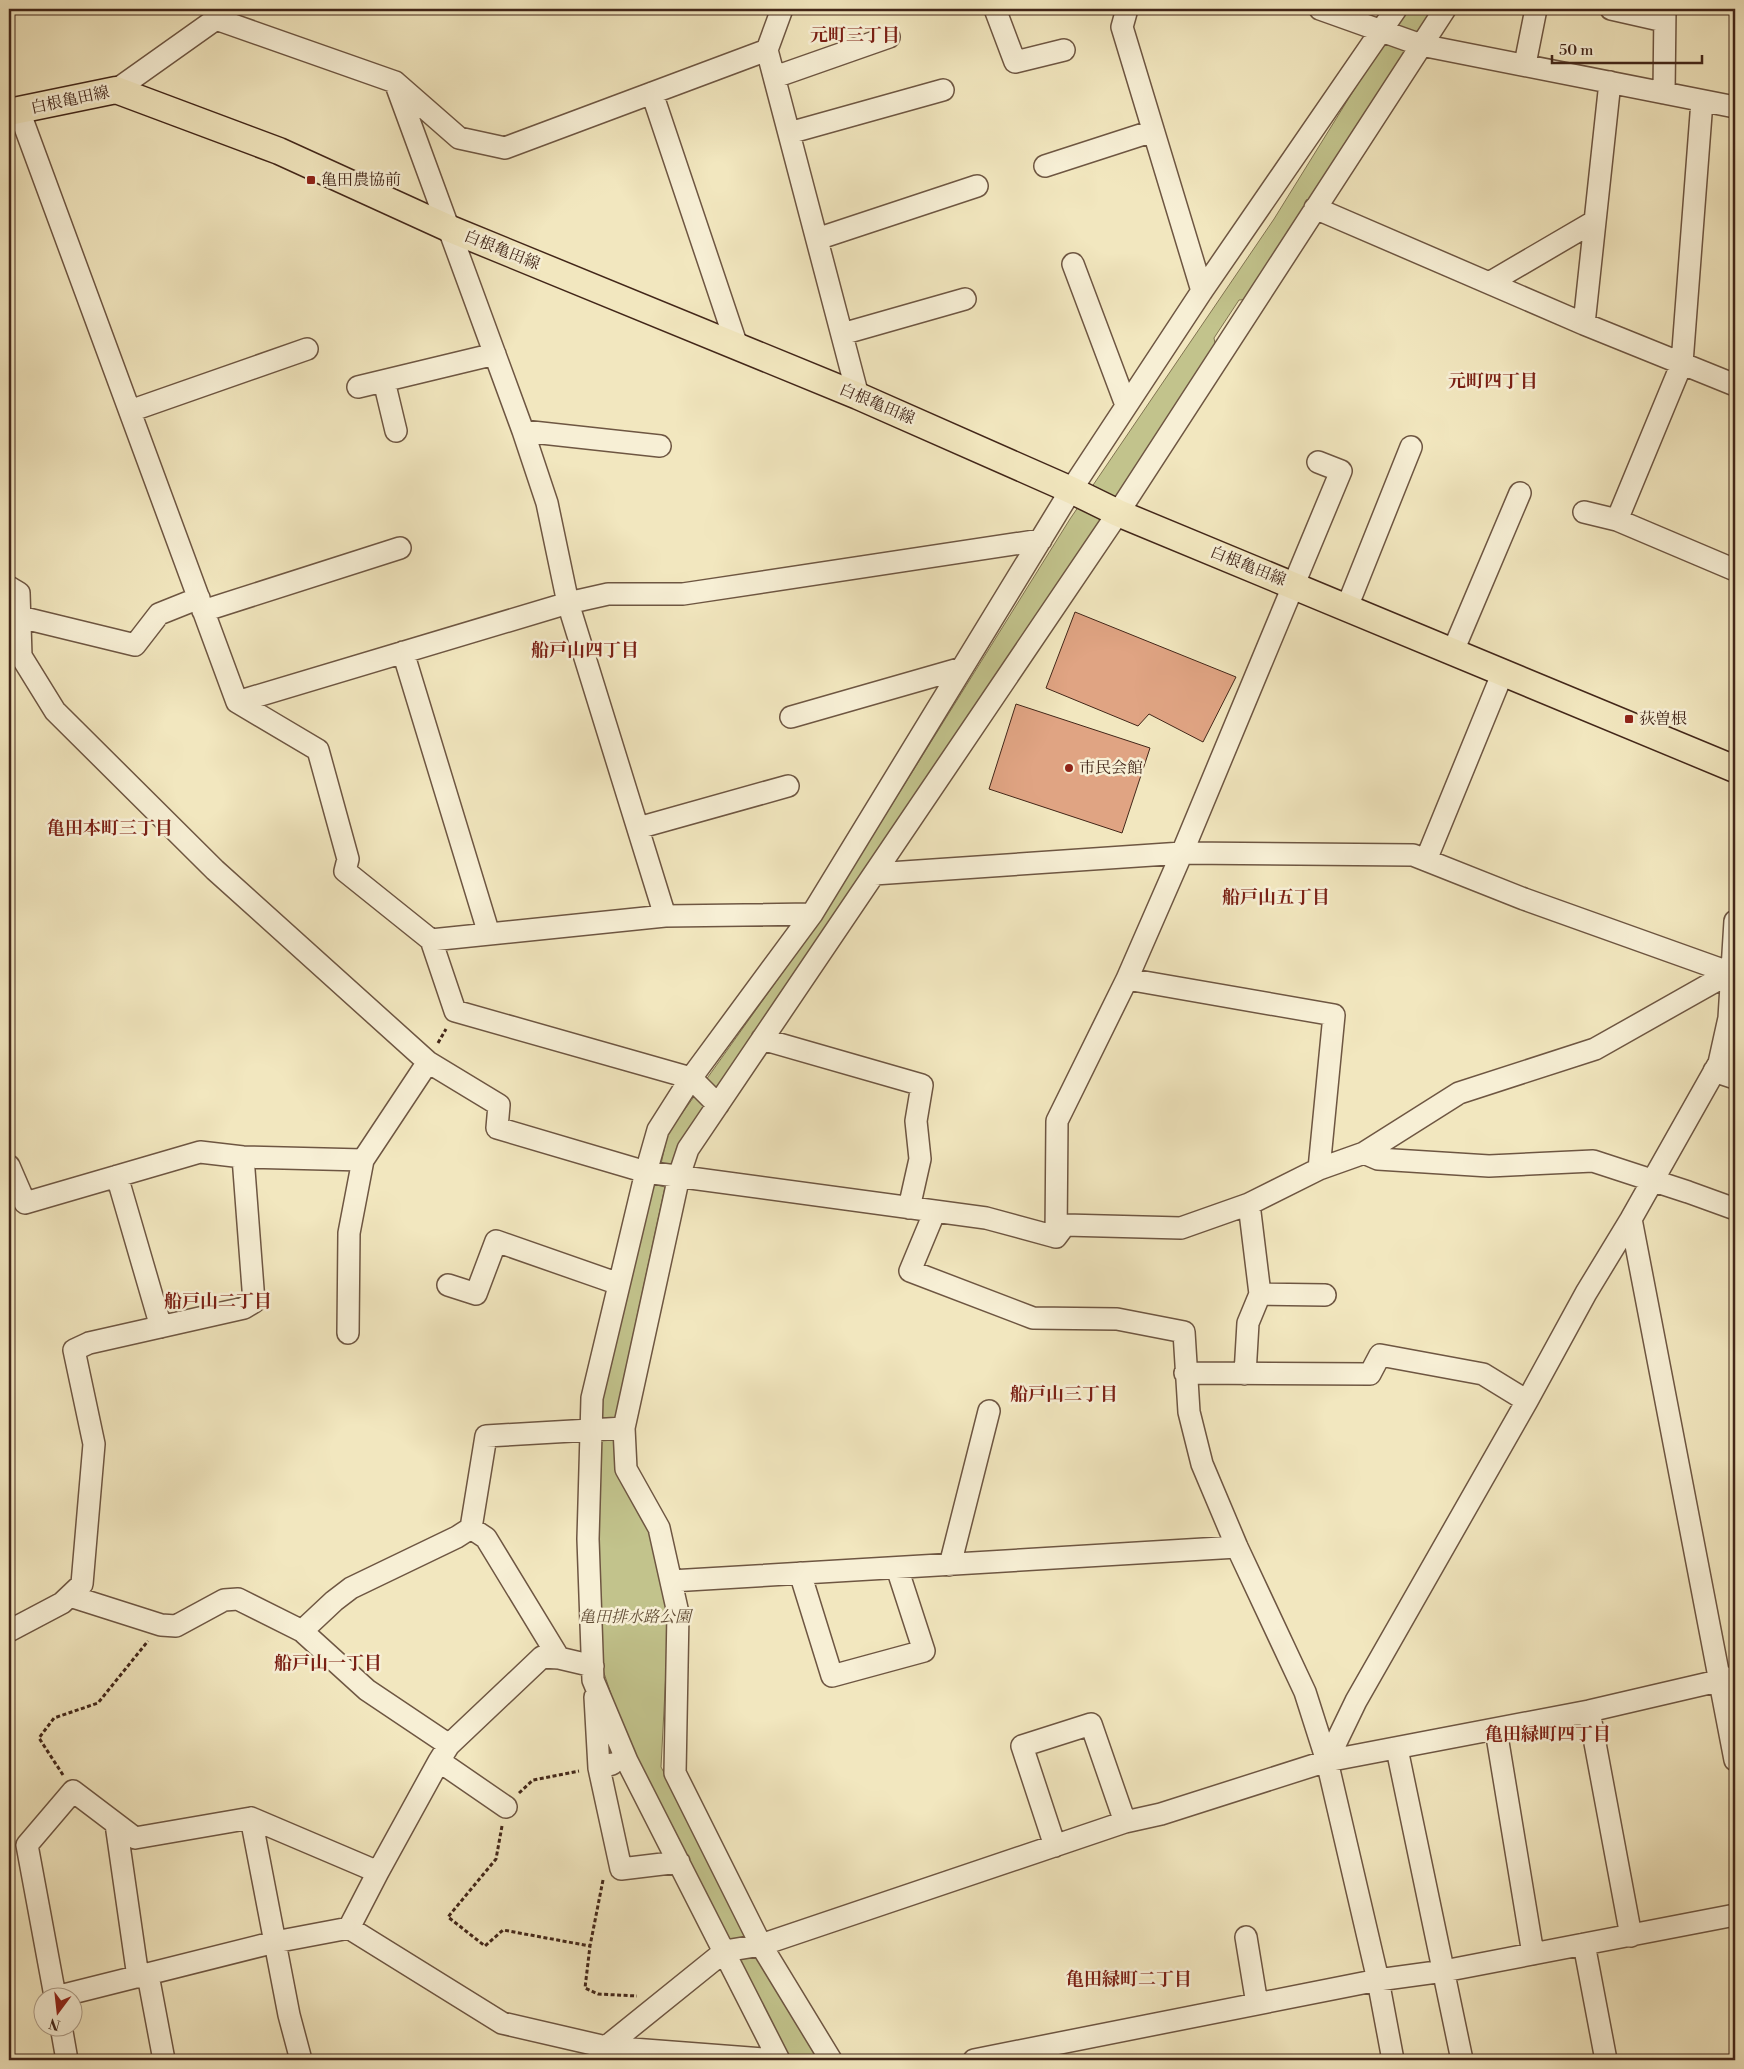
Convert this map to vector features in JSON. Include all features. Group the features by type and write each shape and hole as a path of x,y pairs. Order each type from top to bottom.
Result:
{"main road":[{"name":"白根亀田線","path":"14,111 116,90 280,150 448,228 858,396 1071,490 1118,513 1735,769"}],"street":[{"path":"782,9 767,50 858,396"},
{"path":"995,9 1015,62 1064,50"},
{"path":"1127,9 1122,27 1202,291"},
{"path":"1320,9 1421,45 1525,64 1735,107"},
{"path":"679,1862 621,1868 599,1768 588,1539 592,1398 646,1172 658,1130 691,1078 812,914 1071,490 1202,291 1396,9"},
{"path":"832,2060 761,1945 675,1773 678,1613 659,1528 626,1469 624,1428 679,1176 688,1149 1118,513 1445,9"},
{"path":"1525,64 1536,9"},
{"path":"1611,9 1664,15 1664,93"},
{"path":"116,90 220,14 395,82 459,138 505,148 767,50"},
{"path":"775,77 888,37"},
{"path":"395,82 523,431 546,503 568,603 665,916"},
{"path":"1584,324 1610,82"},
{"path":"789,133 943,90"},
{"path":"652,93 737,346"},
{"path":"1617,520 1682,363 1702,100"},
{"path":"14,111 130,411 237,702 318,750 348,859 345,871 430,940 455,1011 691,1078 718,1105"},
{"path":"1045,166 1153,131"},
{"path":"817,239 977,186"},
{"path":"1315,208 1584,324 1735,385"},
{"path":"1489,283 1595,221"},
{"path":"1073,264 1126,405"},
{"path":"842,334 965,299"},
{"path":"130,411 306,349"},
{"path":"358,387 495,354"},
{"path":"384,380 396,431"},
{"path":"523,431 660,446"},
{"path":"1347,607 1411,448"},
{"path":"1056,1237 1057,1121 1127,979 1182,853 1341,471 1318,462"},
{"path":"1453,651 1520,493"},
{"path":"1584,512 1617,520 1735,570"},
{"path":"237,702 568,603 608,594 683,594 1040,540"},
{"path":"20,617 134,646 159,614 400,548"},
{"path":"9,587 19,593 21,656 55,710 215,870 428,1062 499,1105 497,1128 646,1172 986,1218 1056,1237"},
{"path":"403,652 489,934"},
{"path":"792,717 962,668"},
{"path":"1426,860 1502,672"},
{"path":"638,828 788,786"},
{"path":"874,874 1182,853 1412,855 1524,899 1733,972"},
{"path":"430,940 665,916 812,914"},
{"path":"1327,1761 1356,1701 1527,1401 1586,1292 1631,1219 1718,1063 1729,1018 1735,921"},
{"path":"1056,1237 1065,1225 1181,1228 1249,1204 1319,1169 1364,1153 1458,1094 1595,1049 1733,972"},
{"path":"1127,979 1334,1015 1319,1169"},
{"path":"762,1039 922,1085 916,1121 920,1159 909,1208"},
{"path":"348,1332 349,1233 363,1160 428,1062"},
{"path":"1714,1071 1735,1078"},
{"path":"9,1166 25,1203 200,1152 243,1157 363,1160"},
{"path":"1364,1153 1378,1160 1489,1166 1592,1162 1652,1180 1735,1209"},
{"path":"9,1631 62,1604 82,1584 94,1444 74,1350 89,1343 244,1308 254,1302 243,1157"},
{"path":"117,1176 161,1327"},
{"path":"1245,1374 1248,1323 1260,1294 1249,1204"},
{"path":"935,1211 910,1271 1033,1318 1117,1319 1184,1332 1185,1373 1189,1412 1202,1464 1237,1548 1305,1692 1327,1761 1378,1980 1393,2060"},
{"path":"1631,1219 1728,1679 1735,1760"},
{"path":"448,1285 476,1294 496,1241 619,1284"},
{"path":"1260,1294 1325,1295"},
{"path":"1185,1373 1370,1374 1380,1355 1483,1374 1527,1401"},
{"path":"950,1565 989,1411"},
{"path":"302,1631 351,1588 457,1537 471,1528 486,1436 624,1428"},
{"path":"471,1528 486,1538 559,1658"},
{"path":"671,1581 1237,1548"},
{"path":"800,1574 832,1676 924,1651 896,1568"},
{"path":"70,1596 161,1625 176,1626 224,1600 238,1599 302,1631 367,1690 506,1807"},
{"path":"349,1928 444,1753 542,1657 559,1658 593,1673 627,1761 725,1951 778,2060"},
{"path":"606,2047 725,1951 761,1945 1126,1822 1161,1814 1327,1761 1589,1712 1728,1679"},
{"path":"1589,1712 1631,1936"},
{"path":"1055,1846 1022,1746 1091,1724 1126,1822"},
{"path":"1496,1730 1533,1954"},
{"path":"1397,1749 1462,2060"},
{"path":"599,1768 627,1761"},
{"path":"53,1986 27,1845 73,1791 135,1838 252,1818 378,1872"},
{"path":"252,1818 289,2015 301,2060"},
{"path":"116,1824 143,1976 164,2060"},
{"path":"974,2060 1020,2056 1257,2004 1378,1980 1444,1972 1735,1915"},
{"path":"82,1991 275,1942 349,1928 502,2023 606,2047 778,2060"},
{"path":"1246,1937 1257,2004"},
{"path":"1584,1944 1606,2060"},
{"path":"62,2036 67,2060"}],"path":[{"path":"428,1062 455,1011"},
{"path":"73,1791 39,1738 54,1718 98,1703 161,1625"},
{"path":"590,1946 503,1930 484,1946 448,1917 496,1859 506,1807 533,1780 599,1768"},
{"path":"621,1868 605,1870 590,1946 585,1988 598,1994 667,1998"}],"green space":[{"path":"1404,9 1434,9 1250,299 1239,300 1214,338 1216,349 671,1166 659,1173 668,1133 818,923 1070,519 1274,219"},
{"name":"亀田排水路公園","path":"652,1184 665,1187 613,1428 655,1533 669,1613 661,1767 777,1985 825,2060 782,2060 630,1751 601,1664 599,1536 602,1399"}],"building":[{"path":"1075,612 1236,677 1203,742 1149,714 1138,726 1046,688"},
{"name":"市民会館","path":"1016,704 1150,748 1122,833 989,789"}],"place":[{"name":"亀田農協前","path":"311,180"},
{"name":"荻曽根","path":"1629,719"},
{"name":"市民会館","path":"1069,768"}],"district":[{"name":"元町三丁目","path":"855,35"},
{"name":"元町四丁目","path":"1493,381"},
{"name":"船戸山四丁目","path":"585,650"},
{"name":"亀田本町三丁目","path":"110,828"},
{"name":"船戸山五丁目","path":"1276,897"},
{"name":"船戸山二丁目","path":"218,1301"},
{"name":"船戸山三丁目","path":"1064,1394"},
{"name":"船戸山一丁目","path":"328,1663"},
{"name":"亀田緑町四丁目","path":"1548,1734"},
{"name":"亀田緑町二丁目","path":"1129,1979"}]}
